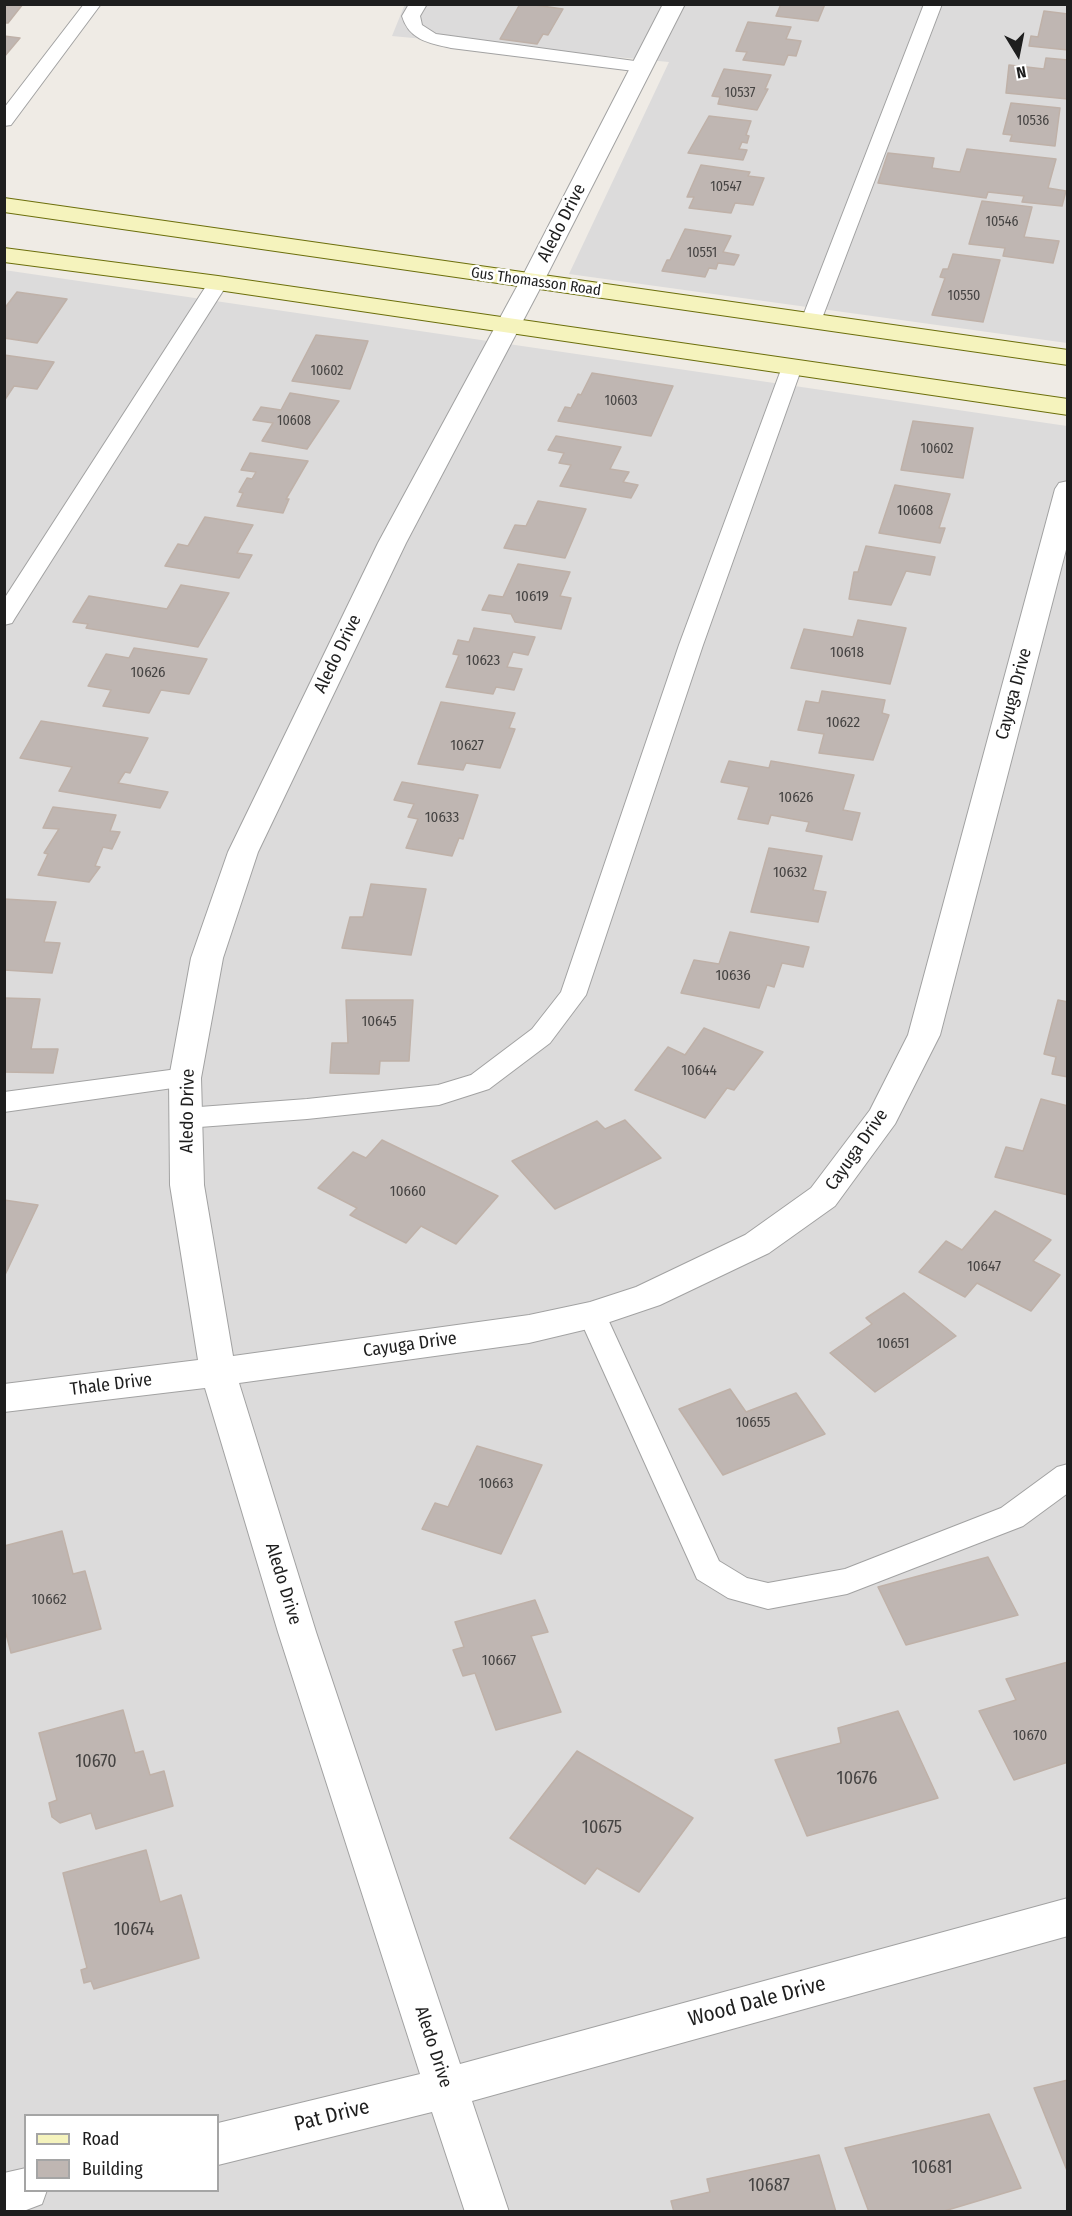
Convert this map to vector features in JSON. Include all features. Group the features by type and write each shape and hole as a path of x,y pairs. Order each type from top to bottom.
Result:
{"main road":[{"name":"Gus Thomasson Road","path":"4,205 1068,358"},
{"path":"4,255 218,283 1068,407"}],"street":[{"name":"Aledo Drive","path":"487,2211 297,1632 218,1372 187,1185 185,1078 207,958 243,852 392,543 532,281 674,4"},
{"name":"Cayuga Drive","path":"218,1372 529,1329 592,1315 648,1296 757,1244 823,1197 883,1116 924,1035 1068,489"},
{"name":"Thale Drive","path":"4,1398 218,1372"},
{"name":"Wood Dale Drive","path":"446,2088 1068,1917"},
{"name":"Pat Drive","path":"219,2144 446,2088"},
{"path":"4,2194 24,2189"}],"lane":[{"path":"4,121 93,4"},
{"path":"418,4 411,16 414,27 430,38 642,67"},
{"path":"811,321 933,4"},
{"path":"4,618 218,283"},
{"path":"186,1118 307,1109 439,1095 480,1082 541,1036 573,995 691,645 792,367"},
{"path":"4,1102 185,1078"},
{"path":"592,1315 708,1570 740,1590 768,1596 847,1581 1012,1517 1068,1476"}],"shaded area":[{"path":"405,4 1067,5 1067,343 569,274 669,62 392,36"},
{"path":"4,270 1067,426 1067,2211 5,2211"}],"building":[{"path":"4,4 23,4 8,23 4,23"},
{"path":"520,4 563,9 548,35 543,34 537,44 500,39"},
{"path":"781,4 825,4 818,21 776,16"},
{"path":"1044,11 1068,14 1068,50 1029,46 1031,36 1038,37"},
{"path":"748,22 791,27 786,39 801,41 796,56 788,55 784,65 743,60 747,52 736,51"},
{"path":"4,36 20,38 4,57"},
{"path":"1046,58 1068,60 1068,99 1006,93 1009,65 1044,69"},
{"path":"724,69 771,75 765,89 768,89 757,110 718,104 720,97 712,96"},
{"path":"1011,103 1060,108 1055,146 1010,141 1012,135 1003,134"},
{"path":"709,116 751,121 746,135 749,136 747,143 742,142 739,149 747,150 743,160 688,153"},
{"path":"967,149 1056,159 1048,188 1066,191 1062,206 1022,202 1024,196 988,192 986,198 878,183 888,153 934,158 932,168 960,172"},
{"path":"701,165 750,172 748,176 764,178 753,205 735,203 731,213 689,208 694,197 687,197"},
{"path":"982,201 1032,207 1024,237 1059,241 1053,263 1003,256 1005,248 969,244"},
{"path":"685,229 731,236 723,252 739,255 734,265 718,263 716,269 709,268 705,277 662,271"},
{"path":"953,254 1000,260 983,322 932,315 945,278 940,277 943,269 948,269"},
{"path":"17,292 67,299 37,343 4,338 4,309"},
{"path":"316,335 368,341 350,389 292,381"},
{"path":"4,355 54,362 37,389 14,386 4,401"},
{"path":"592,373 673,386 651,436 558,421 565,407 571,408 578,394 581,395"},
{"path":"290,393 339,401 307,449 262,441 273,423 253,420 261,407 281,410"},
{"path":"913,421 973,428 963,478 901,470"},
{"path":"556,436 621,447 610,469 629,472 623,482 638,485 631,498 560,486 571,465 559,463 564,453 548,450"},
{"path":"250,453 308,461 286,499 289,499 283,513 237,506 243,493 239,492 247,478 252,479 256,472 241,470"},
{"path":"895,485 950,494 939,528 945,528 940,543 879,533"},
{"path":"538,501 586,509 565,558 504,548 515,525 526,526"},
{"path":"205,517 253,525 237,553 252,555 239,578 165,566 178,544 188,546"},
{"path":"866,546 935,557 930,575 906,571 891,605 849,599 854,572 858,572"},
{"path":"518,564 570,572 560,596 571,598 561,629 515,622 511,614 482,610 489,595 503,597"},
{"path":"181,585 229,593 198,647 86,628 88,624 73,622 89,596 167,609"},
{"path":"858,620 906,628 890,684 791,668 804,629 853,637"},
{"path":"474,628 535,637 528,655 513,652 507,667 522,669 514,690 496,687 493,694 446,687 459,655 453,654 458,640 469,642"},
{"path":"134,648 207,659 189,694 161,690 149,713 103,706 111,690 88,686 106,654 129,658"},
{"path":"822,691 885,700 882,713 889,715 873,760 819,753 824,734 798,730 806,701 819,703"},
{"path":"441,702 515,713 509,728 515,729 500,768 466,763 463,770 418,764"},
{"path":"41,721 148,738 130,773 125,772 118,783 168,792 160,808 59,791 72,767 20,758"},
{"path":"729,761 769,768 771,761 854,775 843,810 860,813 852,840 806,831 809,822 771,815 768,824 738,819 749,787 721,782"},
{"path":"402,782 478,795 463,839 459,838 452,856 406,848 418,819 408,817 414,804 394,800"},
{"path":"53,807 116,815 110,831 120,832 112,849 103,847 95,866 100,867 89,882 38,875 48,854 44,853 59,829 43,828"},
{"path":"769,848 822,856 813,890 826,892 818,922 751,912"},
{"path":"371,884 426,889 411,955 342,948 350,917 363,917"},
{"path":"4,899 56,902 44,942 60,943 52,973 4,970"},
{"path":"730,932 809,947 803,967 782,963 774,987 767,985 759,1008 681,993 694,960 719,964"},
{"path":"4,998 40,999 31,1049 58,1049 53,1073 4,1072"},
{"path":"346,1000 413,1000 409,1061 380,1061 379,1074 330,1073 332,1043 348,1043"},
{"path":"1058,1000 1068,1002 1068,1077 1052,1074 1056,1057 1044,1054"},
{"path":"704,1028 763,1052 734,1090 727,1088 705,1118 635,1090 668,1047 685,1055"},
{"path":"1041,1099 1068,1106 1068,1195 995,1177 1006,1147 1023,1151"},
{"path":"625,1120 661,1158 555,1209 512,1161 597,1121 605,1129"},
{"path":"382,1140 498,1196 456,1244 421,1226 406,1243 350,1215 357,1208 318,1188 353,1152 366,1158"},
{"path":"4,1200 38,1205 4,1277"},
{"path":"995,1211 1051,1240 1033,1261 1060,1275 1031,1311 977,1283 965,1297 919,1272 946,1241 962,1250"},
{"path":"904,1293 956,1336 875,1392 830,1353 872,1324 866,1318"},
{"path":"730,1389 746,1412 796,1393 825,1434 723,1475 679,1409"},
{"path":"477,1446 542,1465 501,1554 422,1529 435,1503 448,1507"},
{"path":"62,1531 73,1574 85,1571 101,1629 11,1653 4,1626 4,1546"},
{"path":"988,1557 1018,1615 906,1645 878,1587"},
{"path":"535,1600 548,1632 531,1636 561,1712 496,1730 475,1673 463,1676 453,1650 464,1647 455,1622"},
{"path":"1068,1662 1068,1762 1014,1780 979,1711 1016,1700 1006,1679"},
{"path":"123,1710 135,1753 143,1751 150,1775 164,1771 173,1806 96,1829 91,1813 60,1823 52,1817 49,1803 57,1800 39,1733"},
{"path":"898,1711 938,1798 807,1836 775,1760 841,1743 838,1728"},
{"path":"577,1751 693,1818 639,1892 597,1868 585,1884 510,1838"},
{"path":"146,1850 160,1902 181,1895 199,1958 94,1989 91,1981 84,1983 81,1970 87,1968 63,1873"},
{"path":"1068,2080 1068,2173 1034,2088"},
{"path":"989,2114 1021,2188 941,2212 869,2212 845,2148"},
{"path":"819,2155 836,2212 674,2212 671,2201 710,2192 707,2179"}]}
